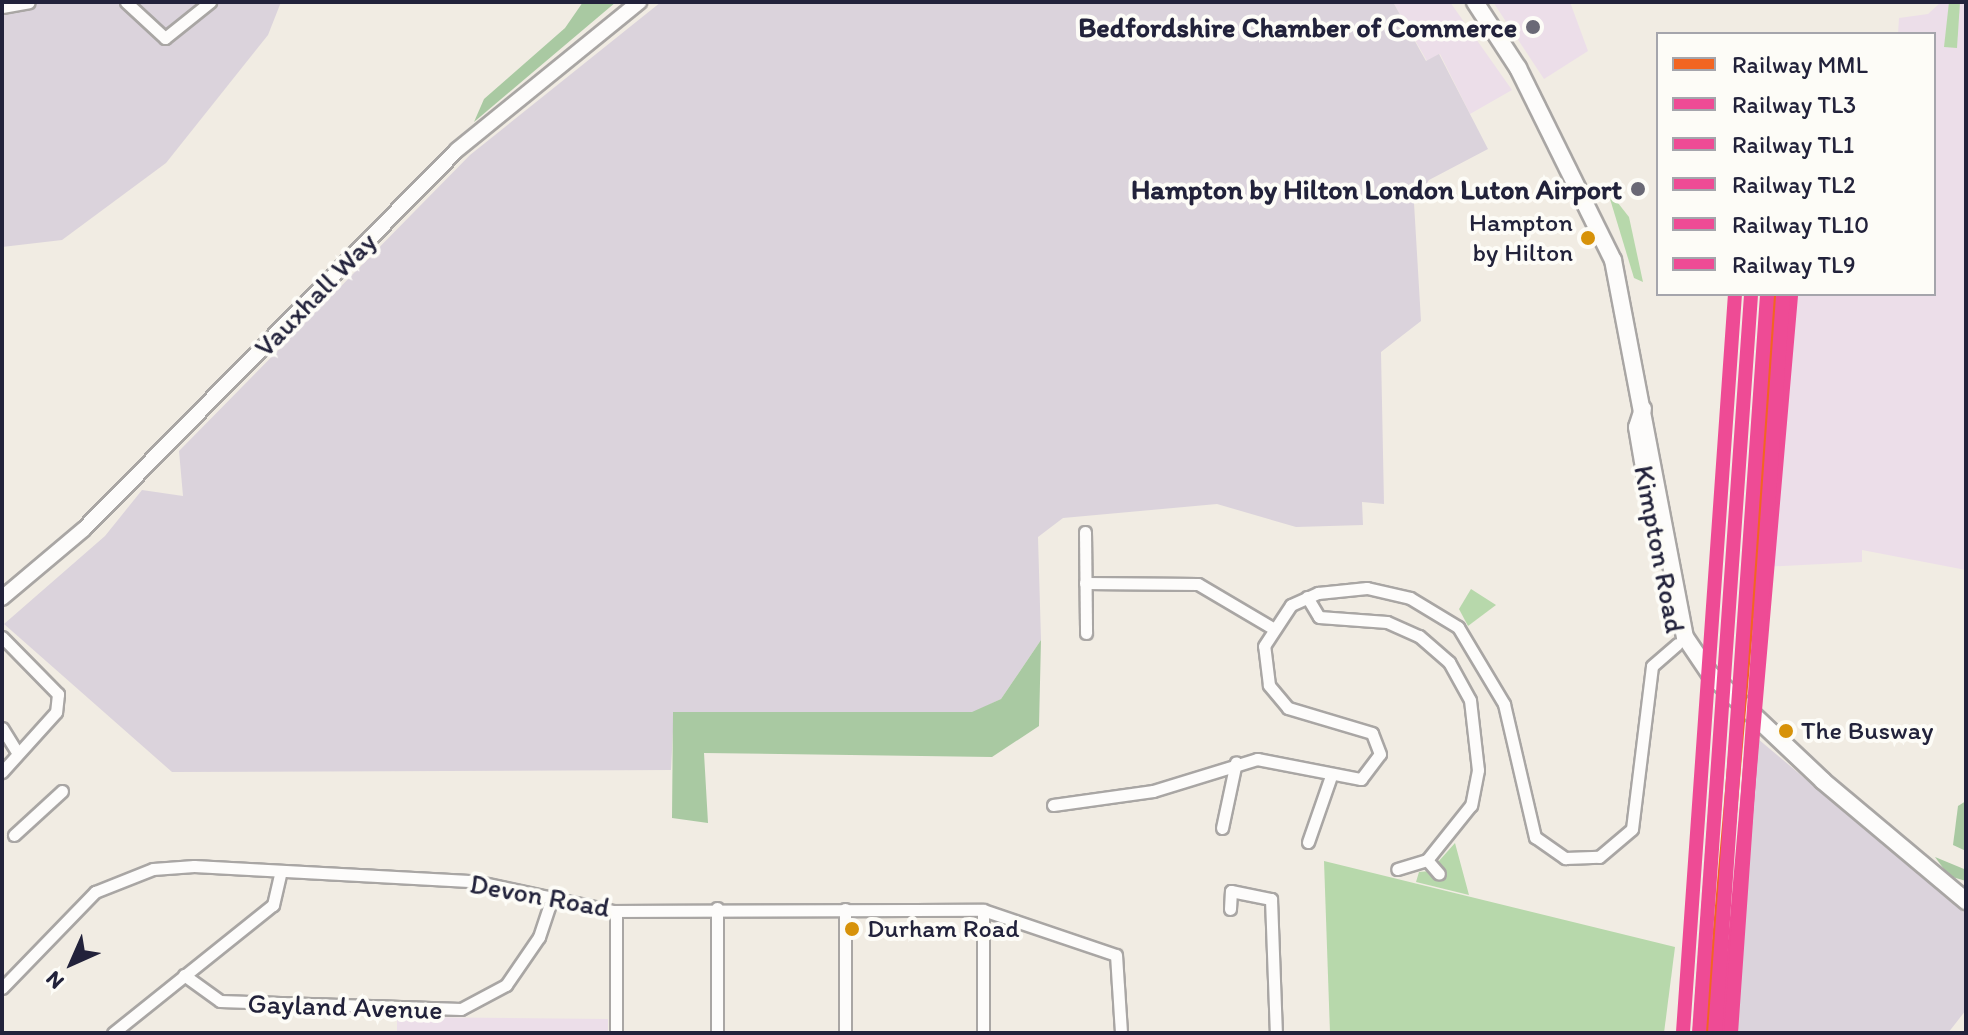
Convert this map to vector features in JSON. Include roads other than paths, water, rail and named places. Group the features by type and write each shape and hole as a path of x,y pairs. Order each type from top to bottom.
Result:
{"highway":[{"name":"Kimpton Road","path":"1474,4 1518,68 1613,260 1643,409 1679,621 1710,674"},
{"name":"Kimpton Road","path":"1643,409 1643,466 1677,644 1878,832 1966,901"}],"main road":[{"name":"Vauxhall Way","path":"2,598 84,529 457,150 639,2"}],"street":[{"path":"2,7 29,2"},
{"path":"126,2 165,38 210,2"},
{"path":"1085,532 1086,633"},
{"path":"1085,583 1198,584 1271,627"},
{"path":"1053,805 1153,791 1236,762 1279,759 1344,781 1370,773 1378,741 1365,726 1301,717 1277,697 1264,666 1271,627 1307,597 1381,590 1428,606 1458,627 1504,704 1529,825 1544,846 1574,860 1613,851 1632,829 1652,666 1677,644"},
{"path":"1307,597 1319,617 1387,622 1419,636 1465,688 1474,720 1476,790 1463,822 1427,860 1397,869"},
{"path":"2,637 58,694 56,712 16,750 2,772"},
{"path":"2,728 16,750"},
{"path":"1222,828 1236,762"},
{"path":"1308,842 1331,776"},
{"path":"14,835 62,791"},
{"path":"1427,860 1439,874"},
{"name":"Devon Road","path":"2,988 66,916 128,876 194,866 474,881 616,911 717,908 983,910 1116,955 1121,1033"},
{"path":"113,1033 273,905 281,871"},
{"path":"1230,909 1231,891 1271,899 1276,1033"},
{"name":"Gayland Avenue","path":"184,975 220,1001 461,1009 506,985 539,937 552,898"},
{"path":"717,908 717,1033"},
{"path":"845,909 845,1033"},
{"path":"983,910 983,1033"},
{"path":"616,911 616,1033"}],"rail line":[{"name":"TL10","path":"1683,1032 1735,296"},
{"name":"TL1","path":"1699,1033 1751,296"},
{"name":"TL2","path":"1715,1033 1767,296"},
{"name":"MML","path":"1711,1033 1775,296"},
{"name":"TL9","path":"1731,1033 1783,296"},
{"name":"TL3","path":"1727,1033 1791,296"}],"place":[{"name":"Bedfordshire Chamber of Commerce","path":"1533,27"},
{"name":"Hampton by Hilton London Luton Airport","path":"1638,189"},
{"name":"Hampton by Hilton","path":"1588,238"},
{"name":"The Busway","path":"1786,731"},
{"name":"Durham Road","path":"852,929"}]}
